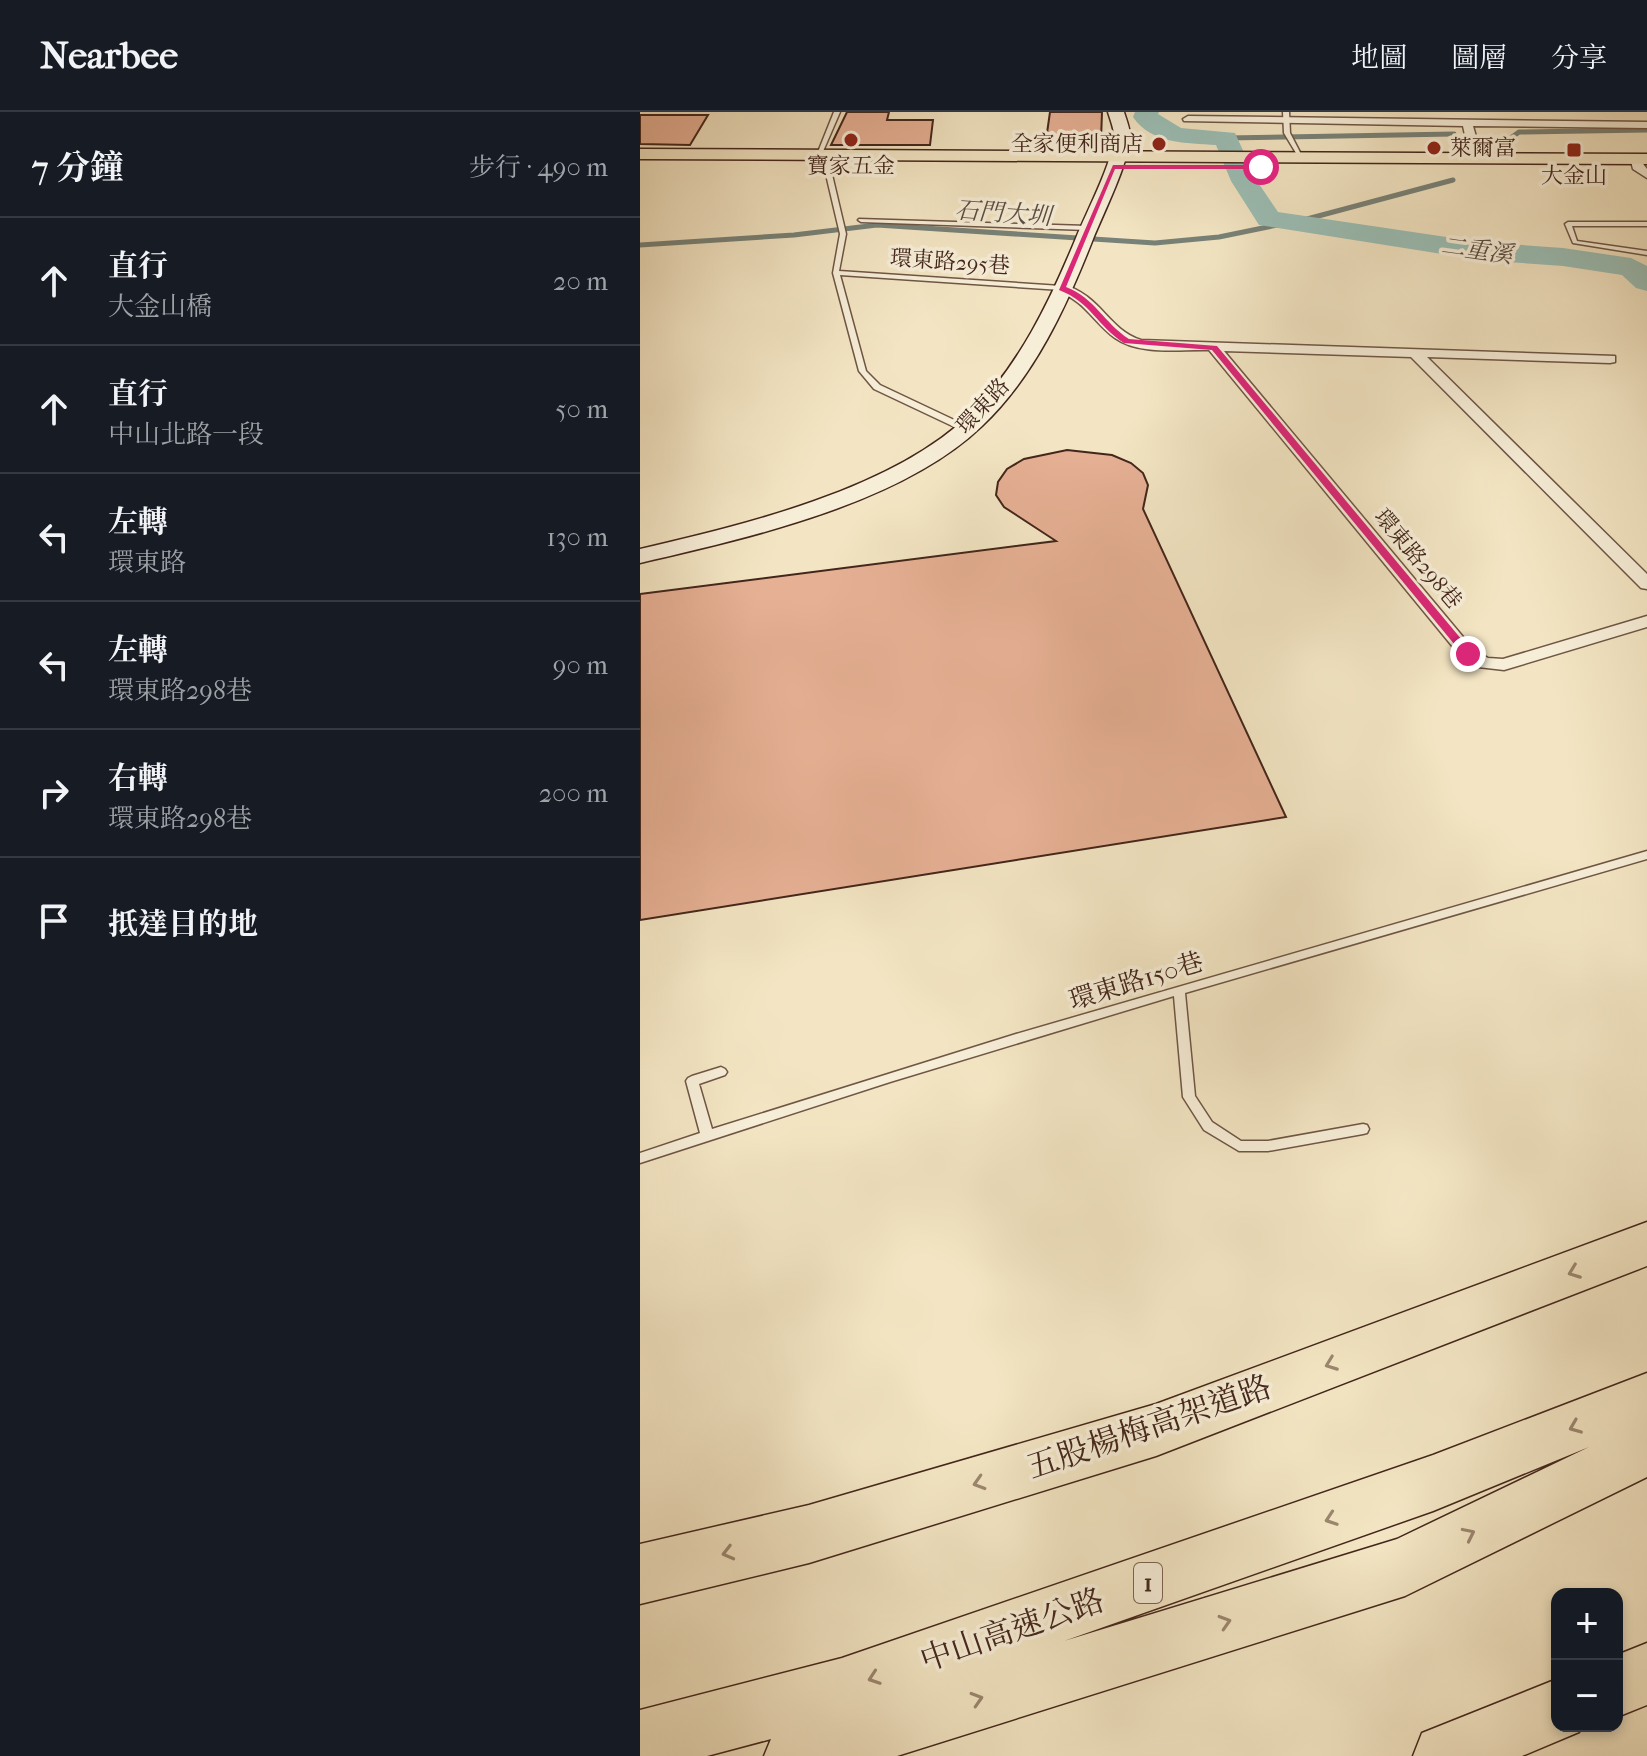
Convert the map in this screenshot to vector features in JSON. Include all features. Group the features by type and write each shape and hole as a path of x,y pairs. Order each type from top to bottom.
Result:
{"highway":[{"name":"五股楊梅高架道路","path":"640,1574 809,1534 1156,1430 1647,1244"},
{"name":"中山高速公路","path":"640,1742 857,1684 1433,1483 1647,1398"},
{"name":"中山高速公路","path":"796,1756 1405,1566 1647,1448"},
{"path":"1623,1684 1647,1674"},
{"path":"1445,1756 1551,1712"}],"main road":[{"path":"640,154 823,161"},
{"path":"1259,162 1301,157 1476,154 1642,165"},
{"path":"640,165 823,161 1642,165"}],"street":[{"name":"環東路","path":"640,556 697,543 827,503 921,460 966,429 1000,392 1031,348 1061,288 1115,162 1122,135 1116,112"},
{"path":"1188,119 1412,116 1467,122 1647,125"},
{"path":"1467,122 1476,154"},
{"path":"1061,288 1081,296 1116,334 1127,341 1214,347 1610,359"},
{"name":"環東路298巷","path":"1214,347 1468,654 1484,663 1504,665 1647,621"},
{"path":"1416,354 1647,584"}],"lane":[{"path":"837,112 823,161 842,222 836,273 863,371 877,387 966,429"},
{"path":"1286,116 1288,136 1301,157"},
{"path":"861,220 1083,237"},
{"path":"1647,224 1568,224 1575,242 1647,253"},
{"name":"環東路295巷","path":"836,273 1061,288"},
{"name":"環東路150巷","path":"640,1158 1179,990 1647,855"},
{"path":"1179,990 1189,1097 1208,1126 1239,1146 1268,1146 1363,1129"},
{"path":"707,1135 692,1081 721,1072"}],"building":[{"path":"847,112 889,112 887,120 933,120 930,145 831,145"},
{"path":"1050,112 1102,112 1101,140 1046,140"},
{"path":"640,115 708,115 690,145 640,144"},
{"path":"1067,450 1112,455 1131,463 1143,473 1148,485 1143,509 1286,817 640,920 640,594 1056,541 1004,507 996,495 998,482 1007,469 1024,459"}],"waterway":[{"name":"二重溪","path":"1147,112 1145,117 1175,135 1226,138 1244,181 1269,219 1285,221"},
{"name":"石門大圳","path":"1497,148 1519,132 1647,130"},
{"path":"1226,138 1454,134"},
{"name":"石門大圳","path":"640,245 794,235 877,225 1155,243 1219,237 1307,219 1453,180"},
{"name":"二重溪","path":"1302,223 1480,251 1563,257 1631,267 1647,282"}],"place":[{"name":"寶家五金","path":"851,140"},
{"name":"全家便利商店","path":"1159,144"},
{"name":"萊爾富","path":"1434,148"},
{"name":"大金山","path":"1574,150"}],"route":[{"path":"1261,167 1113,167 1061,288 1081,296 1116,334 1127,341 1214,347 1468,654"}]}
